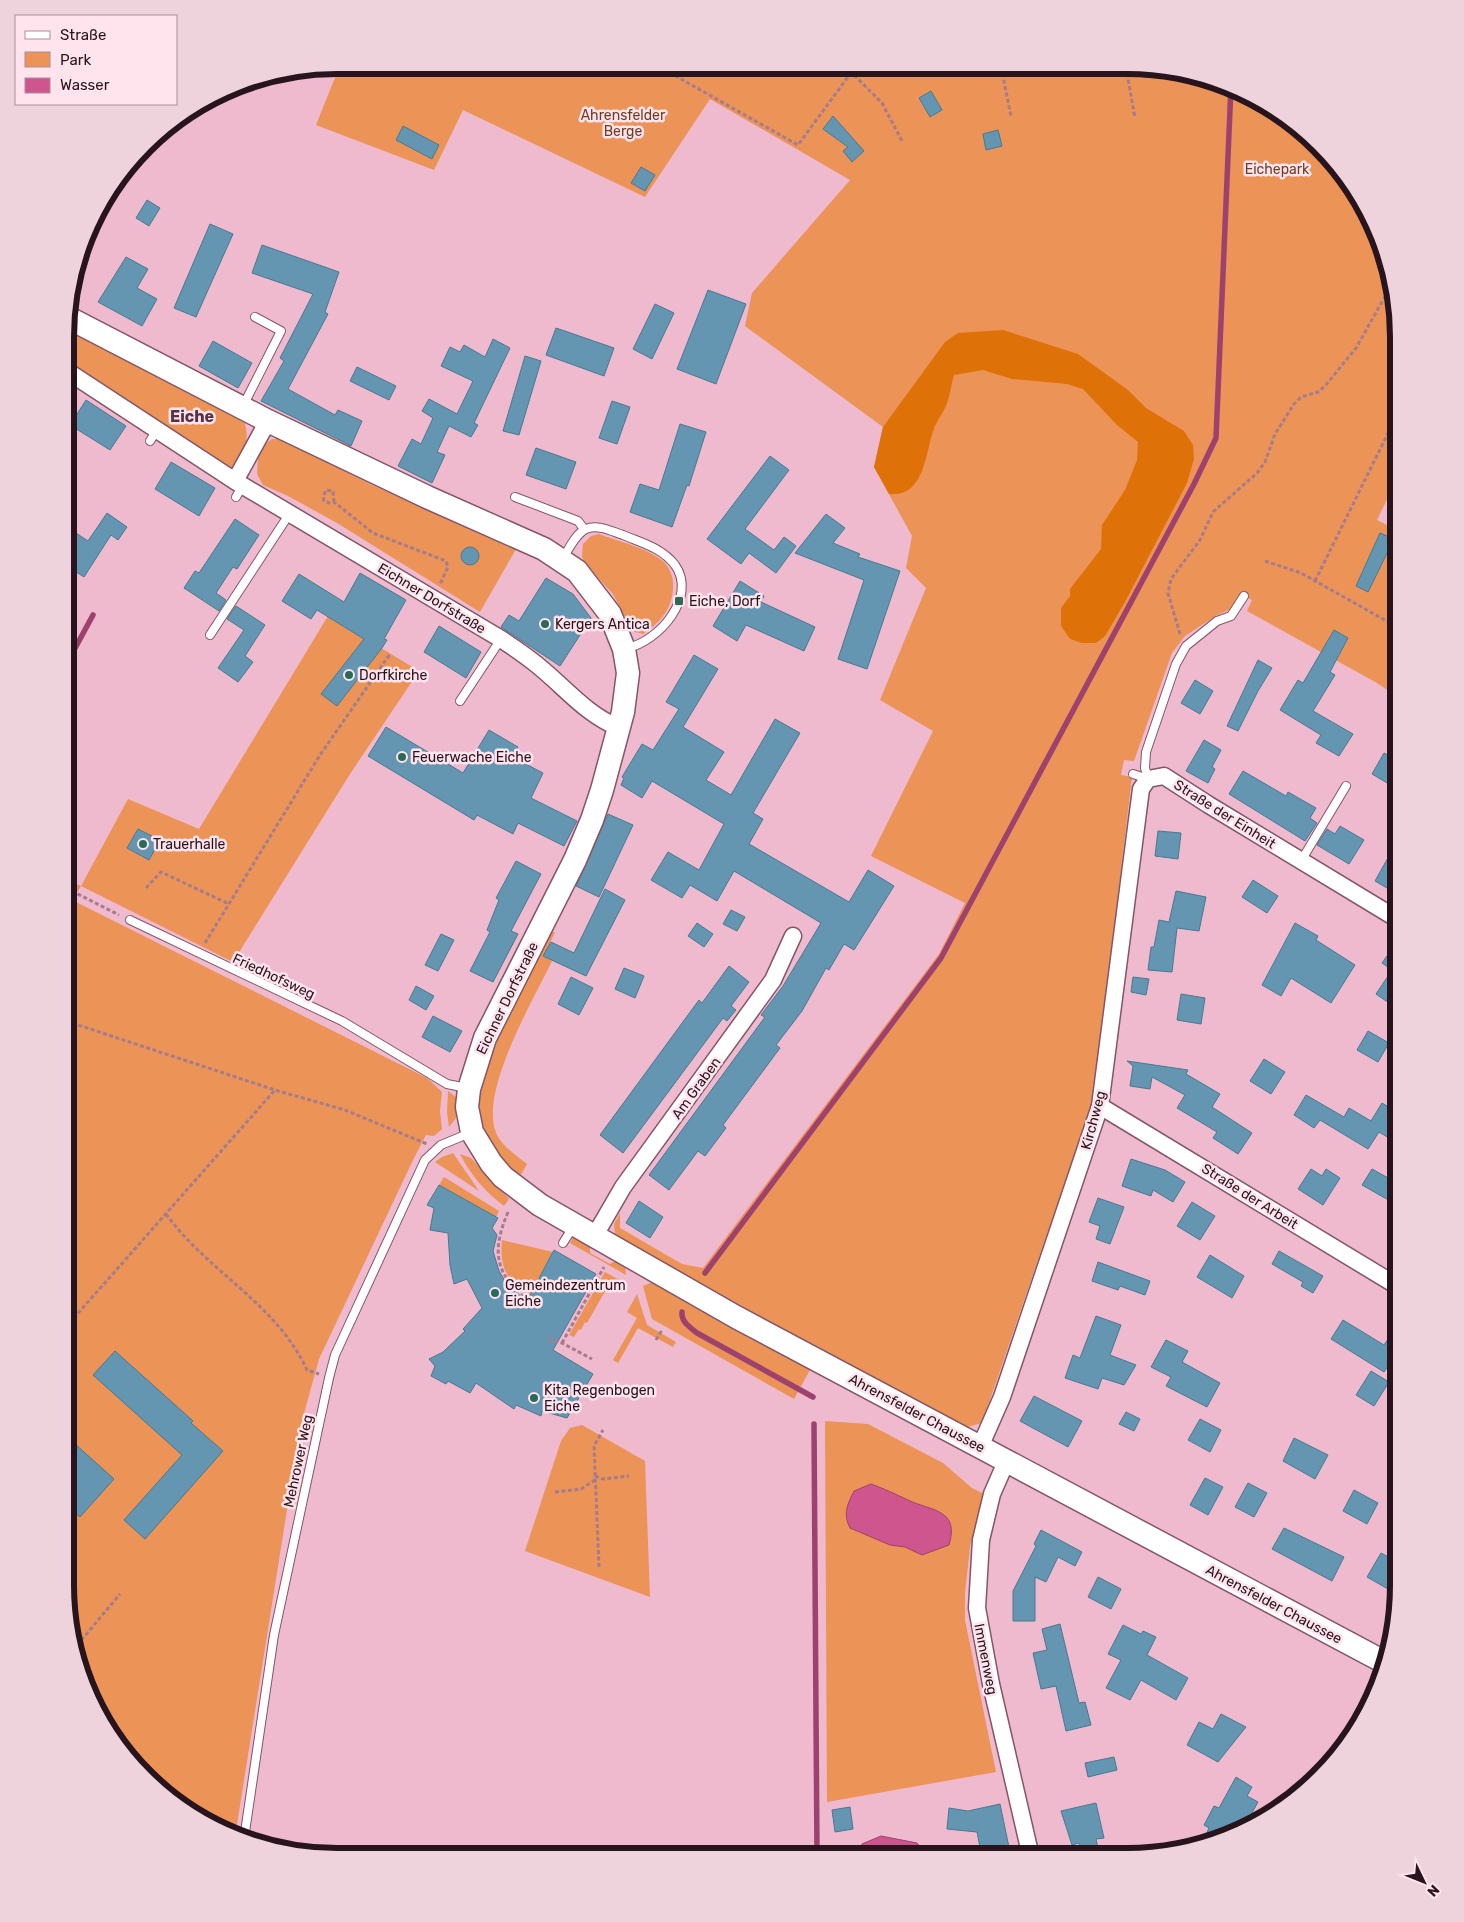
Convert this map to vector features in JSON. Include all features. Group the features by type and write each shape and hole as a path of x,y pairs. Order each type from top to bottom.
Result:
{"main road":[{"name":"Eichner Dorfstraße","path":"74,320 268,421 427,497 544,549 577,571 604,603 616,626 624,649 628,673 626,698 620,728 590,825 552,906 485,1038 469,1089 467,1107 472,1132"},
{"name":"Ahrensfelder Chaussee","path":"472,1132 491,1163 503,1177 540,1205 569,1234 594,1237 745,1322 1379,1659"}],"street":[{"name":"Eichner Dorfstraße","path":"74,376 153,435 238,488 290,513 501,639 537,664 599,719 620,728"},
{"path":"238,488 268,421"},
{"name":"Straße der Einheit","path":"1148,779 1164,776 1390,915"},
{"name":"Kirchweg","path":"980,1447 1002,1396 1100,1106 1142,789 1148,779"},
{"name":"Am Graben","path":"594,1237 622,1187 773,980 793,936"},
{"name":"Straße der Arbeit","path":"1100,1106 1390,1283"},
{"name":"Immenweg","path":"1006,1462 992,1494 980,1540 977,1608 991,1684 1029,1848"}],"lane":[{"path":"242,408 281,331 255,317"},
{"path":"515,497 578,521 584,529"},
{"path":"210,635 290,513"},
{"path":"562,560 584,529 597,526 653,547 666,555 676,567 682,585 681,597 666,623 647,640 624,649"},
{"path":"1148,779 1145,768 1146,752 1176,664 1186,646 1217,621 1231,616 1244,596"},
{"path":"460,701 501,639"},
{"path":"1132,774 1148,779"},
{"path":"1301,861 1346,786"},
{"name":"Friedhofsweg","path":"130,920 342,1021 447,1084 469,1089"},
{"name":"Mehrower Weg","path":"245,1831 274,1635 335,1355 425,1160 436,1148 472,1132"}],"path":[{"path":"672,74 798,145 851,74"},
{"path":"854,74 882,103 902,141"},
{"path":"1002,74 1011,116"},
{"path":"1127,74 1135,118"},
{"path":"1186,646 1170,606 1168,592 1171,579 1200,540 1213,512 1261,467 1275,434 1294,404 1300,397 1318,392 1325,386 1356,348 1386,294"},
{"path":"1315,581 1390,429"},
{"path":"334,502 333,491 326,490 322,497 324,501 334,502 373,533 446,561 448,567 446,574 432,598"},
{"path":"1265,560 1301,573 1390,623"},
{"path":"199,954 320,755 390,654"},
{"path":"146,888 161,872 229,904"},
{"path":"74,892 130,920"},
{"path":"74,1024 275,1090 345,1110 436,1148"},
{"path":"74,1319 275,1090"},
{"path":"508,1212 498,1239 497,1252 500,1267 509,1285 524,1296"},
{"path":"166,1214 192,1245 256,1302 287,1336 298,1351 307,1370 329,1378"},
{"path":"562,1342 604,1266"},
{"path":"656,1340 662,1330"},
{"path":"548,1339 562,1342 592,1360"},
{"path":"599,1567 594,1446 603,1430"},
{"path":"555,1492 581,1489 596,1478 629,1476"},
{"path":"80,1642 120,1594"}],"green space":[{"path":"336,74 1144,74 1178,79 1212,88 1259,109 1301,139 1325,163 1355,205 1376,252 1385,286 1390,320 1390,493 1377,520 1390,526 1390,692 1247,611 1252,600 1240,594 1231,609 1217,615 1185,636 1172,653 1134,761 1124,760 1121,775 1132,777 1094,1097 982,1423 964,1428 698,1285 615,1235 614,1224 620,1213 620,1228 682,1264 703,1268 939,954 965,903 871,856 933,731 880,700 926,588 906,568 912,536 874,467 883,427 745,326 752,293 850,180 710,99 645,197 463,110 434,170 316,125"},
{"path":"74,331 244,421 247,434 245,447 240,459 230,468 74,366"},
{"path":"272,439 281,439 370,484 516,549 480,612 337,523 288,496 263,485 257,474 258,459 264,445"},
{"path":"599,534 649,552 668,566 673,580 673,592 669,606 666,613 656,624 643,634 632,631 613,594 584,563 582,556 583,544 591,536"},
{"path":"328,616 419,671 350,774 233,962 81,886 128,799 199,829","holes":["138,829 160,840 149,860 127,848"]},
{"path":"74,883 81,886 74,897"},
{"path":"74,901 427,1078 442,1092 440,1111 442,1129 434,1136 426,1135 414,1158 319,1359 300,1428 236,1828 205,1813 177,1794 139,1759 128,1745 109,1717 94,1686 83,1653 76,1619 74,1602"},
{"path":"549,931 555,932 544,956 552,961 510,1047 495,1096 493,1117 497,1135 506,1147 527,1164 519,1178 501,1158 483,1129 480,1100 483,1076 502,1024"},
{"path":"448,1091 457,1098 456,1118 449,1127 447,1112"},
{"path":"453,1153 479,1191 435,1162"},
{"path":"460,1154 471,1158 509,1199 504,1206 479,1183"},
{"path":"444,1177 499,1211 496,1217 439,1185"},
{"path":"574,1236 590,1245 590,1253 610,1264 617,1260 625,1265 626,1275 570,1243"},
{"path":"502,1240 553,1252 529,1296 515,1285 506,1273 502,1258"},
{"path":"605,1272 621,1281 619,1285 611,1281 587,1323 585,1322 581,1330 579,1329 574,1337 569,1335"},
{"path":"653,1282 811,1368 794,1399 652,1319 643,1286"},
{"path":"637,1294 647,1325 676,1342 673,1347 638,1328 618,1363 613,1360 637,1318 627,1312"},
{"path":"825,1421 868,1424 943,1463 972,1488 986,1495 974,1541 971,1542 970,1547 965,1593 965,1620 996,1772 827,1802"},
{"path":"582,1425 645,1461 650,1597 525,1551 561,1441 570,1428"}],"shaded area":[{"path":"1003,330 1078,354 1128,390 1146,408 1184,431 1193,445 1194,459 1187,483 1125,602 1105,636 1096,643 1082,643 1070,639 1061,626 1061,608 1070,596 1070,589 1101,549 1102,525 1125,490 1137,460 1138,442 1117,425 1083,389 1067,384 1012,379 983,370 954,375 945,409 935,426 926,459 917,481 901,493 889,494 874,467 883,427 945,342 958,333"}],"water":[{"path":"871,1484 941,1513 950,1524 949,1545 922,1555 905,1547 890,1545 850,1528 846,1514 854,1491"},
{"path":"881,1836 917,1843 921,1848 861,1848 862,1844"}],"building":[{"path":"931,91 942,110 930,117 919,98"},
{"path":"833,116 864,151 852,162 843,151 848,147 823,129"},
{"path":"403,126 439,145 432,159 396,140"},
{"path":"998,130 1002,146 986,150 983,134"},
{"path":"641,167 655,175 645,191 631,183"},
{"path":"147,200 160,208 149,226 136,218"},
{"path":"210,224 233,234 196,317 174,308"},
{"path":"262,245 339,272 325,312 328,314 288,389 335,415 338,410 362,421 351,446 261,401 284,361 280,358 313,294 252,273"},
{"path":"126,257 148,269 137,288 157,299 142,326 98,302"},
{"path":"708,290 746,304 716,384 677,369"},
{"path":"655,304 674,313 652,359 633,349"},
{"path":"556,328 614,348 604,376 546,355"},
{"path":"493,339 510,348 474,423 478,425 471,437 449,426 437,452 445,455 432,483 398,466 412,439 421,444 433,418 422,411 429,399 457,414 473,381 441,366 450,347 460,352 464,345 485,357"},
{"path":"213,341 252,363 238,388 199,366"},
{"path":"525,356 541,361 519,435 503,431"},
{"path":"357,367 396,386 389,400 350,381"},
{"path":"86,400 126,426 110,450 74,428 74,419"},
{"path":"612,401 630,407 617,444 599,438"},
{"path":"680,424 706,432 689,486 687,485 672,527 630,512 640,484 659,490"},
{"path":"536,448 576,462 566,489 526,475"},
{"path":"770,456 789,470 745,529 774,550 784,537 796,546 776,573 749,553 741,564 707,539"},
{"path":"171,462 215,488 199,516 155,489"},
{"path":"107,513 127,527 118,540 111,535 84,577 74,571 74,532 88,541"},
{"path":"826,514 845,528 833,543 860,554 858,557 900,571 867,669 838,659 864,580 795,553"},
{"path":"235,519 259,535 237,569 233,567 216,593 226,600 219,611 184,588 195,571 199,573"},
{"path":"1380,533 1390,537 1390,547 1368,592 1356,586"},
{"path":"470,547 476,550 479,556 476,562 470,565 464,562 461,556 464,550"},
{"path":"360,573 406,600 384,639 387,640 382,648 337,706 321,694 364,639 317,610 311,619 282,601 299,574 344,602"},
{"name":"Kergers Antica","path":"546,578 573,594 591,618 560,666 501,627 509,615 519,621"},
{"path":"740,581 764,596 761,602 815,627 804,651 746,625 737,641 713,626"},
{"path":"236,606 265,625 245,656 253,662 238,682 218,668 244,630 227,619"},
{"path":"439,626 481,652 466,678 424,652"},
{"path":"1334,630 1348,638 1330,672 1335,675 1313,711 1353,734 1339,756 1316,743 1321,735 1280,710 1298,680 1303,683"},
{"path":"694,655 718,669 683,727 724,752 706,780 731,795 775,719 800,733 753,813 763,819 749,844 849,902 868,870 894,886 854,950 844,944 829,970 826,968 802,1011 776,1045 780,1048 723,1125 726,1128 705,1156 698,1151 669,1190 649,1175 765,1017 761,1015 783,986 821,923 734,871 717,901 690,885 682,898 651,880 668,852 699,870 724,824 652,781 642,798 621,785 624,778 622,777 642,744 653,750 679,709 666,702"},
{"path":"1258,660 1272,668 1238,731 1227,726"},
{"path":"1195,680 1213,691 1200,714 1181,703"},
{"path":"386,727 463,773 489,730 518,747 512,757 543,773 531,798 577,821 564,846 518,823 513,834 477,815 474,820 368,756"},
{"path":"1204,740 1221,750 1212,767 1215,769 1208,783 1186,771"},
{"path":"1384,753 1390,756 1390,785 1372,774"},
{"path":"1243,771 1286,796 1288,792 1316,808 1310,818 1317,823 1305,841 1229,794"},
{"path":"608,814 633,825 599,897 576,886"},
{"path":"1340,826 1364,840 1349,864 1317,845 1327,829 1335,834"},
{"name":"Trauerhalle","path":"138,829 160,840 149,860 127,848"},
{"path":"1158,831 1181,833 1178,859 1155,856"},
{"path":"1389,856 1390,890 1375,881"},
{"path":"516,861 541,874 511,931 518,934 493,982 470,971 490,932 487,930 499,900 496,898"},
{"path":"1253,880 1278,896 1267,913 1242,897"},
{"path":"605,889 625,900 586,976 543,956 551,942 574,953"},
{"path":"1176,891 1206,897 1199,931 1177,928 1172,972 1148,970 1151,947 1154,947 1159,920 1169,922"},
{"path":"731,910 745,917 737,931 723,924"},
{"path":"697,923 713,934 704,947 688,936"},
{"path":"1295,923 1318,936 1316,940 1355,965 1331,1003 1291,978 1281,996 1262,985"},
{"path":"441,934 454,940 438,971 425,965"},
{"path":"1390,952 1390,969 1382,963"},
{"path":"729,966 749,982 731,1006 736,1010 727,1021 723,1018 623,1153 600,1135 699,1000 702,1003"},
{"path":"624,968 644,976 635,998 615,989"},
{"path":"1390,973 1390,1004 1376,994"},
{"path":"571,977 593,988 579,1015 558,1004"},
{"path":"1133,977 1149,979 1146,995 1131,992"},
{"path":"416,986 434,996 426,1010 409,1000"},
{"path":"1181,994 1205,998 1201,1024 1177,1020"},
{"path":"433,1016 462,1031 450,1052 422,1037"},
{"path":"1368,1031 1389,1043 1378,1062 1357,1050"},
{"path":"1264,1059 1285,1072 1271,1094 1250,1081"},
{"path":"1127,1061 1188,1070 1186,1074 1220,1094 1212,1107 1252,1133 1238,1154 1213,1138 1217,1132 1177,1108 1185,1095 1152,1077 1150,1089 1130,1086 1133,1066"},
{"path":"1306,1095 1344,1117 1349,1108 1371,1121 1382,1103 1390,1108 1390,1139 1379,1132 1368,1149 1320,1120 1314,1128 1294,1115"},
{"path":"1131,1159 1165,1170 1185,1182 1173,1202 1153,1190 1151,1196 1122,1186"},
{"path":"1311,1169 1322,1176 1326,1169 1340,1178 1323,1205 1298,1189"},
{"path":"1372,1169 1390,1179 1390,1201 1362,1185"},
{"path":"439,1185 498,1218 492,1228 497,1235 493,1251 499,1271 508,1286 527,1301 554,1250 596,1274 553,1350 593,1374 567,1418 542,1411 541,1416 516,1405 514,1409 476,1383 470,1393 448,1381 446,1384 431,1376 435,1366 429,1359 443,1352 465,1331 463,1329 482,1308 467,1279 454,1284 450,1265 448,1233 430,1230 434,1208 427,1205"},
{"path":"1098,1198 1124,1207 1110,1244 1096,1239 1100,1226 1089,1222"},
{"path":"639,1201 663,1217 650,1238 626,1223"},
{"path":"1192,1202 1215,1216 1200,1240 1177,1226"},
{"path":"1279,1251 1323,1276 1313,1293 1301,1286 1303,1282 1272,1264"},
{"path":"1210,1255 1244,1276 1232,1298 1197,1277"},
{"path":"1098,1262 1150,1281 1145,1295 1120,1286 1118,1290 1092,1281"},
{"path":"1096,1316 1121,1325 1110,1355 1136,1365 1124,1385 1102,1378 1098,1389 1065,1378 1073,1355 1080,1358"},
{"path":"1343,1320 1384,1345 1390,1336 1390,1363 1384,1372 1331,1339"},
{"path":"1166,1340 1188,1351 1182,1362 1220,1383 1207,1407 1166,1386 1171,1377 1151,1367"},
{"path":"115,1351 193,1421 191,1423 223,1451 145,1539 124,1520 182,1455 93,1375"},
{"path":"1371,1371 1389,1382 1374,1406 1356,1395"},
{"path":"1034,1396 1082,1421 1068,1447 1020,1421"},
{"path":"1126,1412 1140,1419 1134,1431 1119,1424"},
{"path":"1200,1419 1221,1430 1210,1452 1188,1440"},
{"path":"1294,1438 1328,1455 1315,1479 1283,1461"},
{"path":"74,1443 114,1479 80,1517 74,1512 74,1479 76,1477 74,1475"},
{"path":"1205,1478 1223,1487 1208,1515 1190,1505"},
{"path":"1248,1483 1267,1493 1254,1517 1235,1507"},
{"path":"1354,1490 1378,1503 1367,1524 1343,1511"},
{"path":"1284,1528 1344,1557 1332,1581 1272,1549"},
{"path":"1041,1530 1082,1552 1075,1566 1058,1557 1046,1582 1035,1577 1035,1621 1013,1621 1013,1591 1036,1546 1034,1544"},
{"path":"1381,1553 1390,1558 1390,1585 1388,1589 1367,1577"},
{"path":"1098,1577 1121,1589 1111,1609 1088,1597"},
{"path":"1060,1624 1079,1703 1085,1702 1091,1725 1066,1731 1056,1686 1041,1689 1033,1653 1047,1650 1042,1629"},
{"path":"1123,1625 1141,1634 1143,1631 1156,1637 1147,1655 1188,1678 1176,1700 1141,1680 1130,1700 1106,1688 1121,1660 1108,1654"},
{"path":"1221,1714 1246,1727 1218,1762 1187,1745 1199,1722 1213,1729"},
{"path":"1114,1757 1117,1770 1088,1777 1085,1763"},
{"path":"1236,1777 1252,1787 1247,1796 1258,1802 1249,1818 1205,1836 1209,1828 1204,1825 1214,1806 1219,1808"},
{"path":"1096,1803 1104,1838 1096,1839 1098,1848 1080,1848 1079,1843 1072,1845 1061,1811"},
{"path":"1000,1804 1009,1848 980,1848 977,1832 947,1829 949,1808 968,1811"},
{"path":"850,1807 853,1829 835,1832 832,1810"}],"waterway":[{"path":"705,1273 941,958 1194,484 1216,438 1231,95"},
{"path":"74,650 93,615"},
{"path":"682,1312 684,1321 697,1333 813,1397"},
{"path":"814,1424 817,1848"}],"place":[{"name":"Eiche, Dorf","path":"679,601"},
{"name":"Kergers Antica","path":"545,624"},
{"name":"Dorfkirche","path":"349,675"},
{"name":"Feuerwache Eiche","path":"402,757"},
{"name":"Trauerhalle","path":"143,844"},
{"name":"Gemeindezentrum Eiche","path":"495,1293"},
{"name":"Kita Regenbogen Eiche","path":"534,1398"}],"district":[{"name":"Eiche","path":"192,416"}],"park label":[{"name":"Ahrensfelder Berge","path":"623,124"},
{"name":"Eichepark","path":"1277,169"}]}
